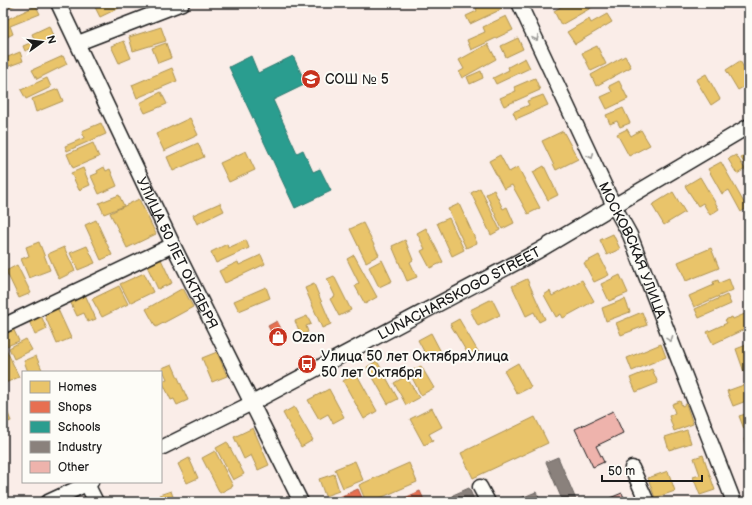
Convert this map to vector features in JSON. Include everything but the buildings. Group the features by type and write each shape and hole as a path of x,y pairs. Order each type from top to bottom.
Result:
{"street":[{"name":"УЛИЦА 50 ЛЕТ ОКТЯБРЯ","path":"58,3 173,245 301,502"},
{"path":"78,43 182,3"},
{"name":"МОСКОВСКАЯ УЛИЦА","path":"519,3 614,206 630,235 734,502"},
{"name":"LUNACHARSKOGO STREET","path":"162,448 252,403 538,251 749,126"},
{"path":"3,326 173,245"},
{"path":"632,468 647,502"},
{"path":"48,502 89,483 96,502"},
{"path":"480,487 488,502"}],"place":[{"name":"СОШ № 5","path":"311,79"},
{"name":"Ozon","path":"278,337"},
{"name":"Улица 50 лет ОктябряУлица 50 лет Октября","path":"307,364"}]}
